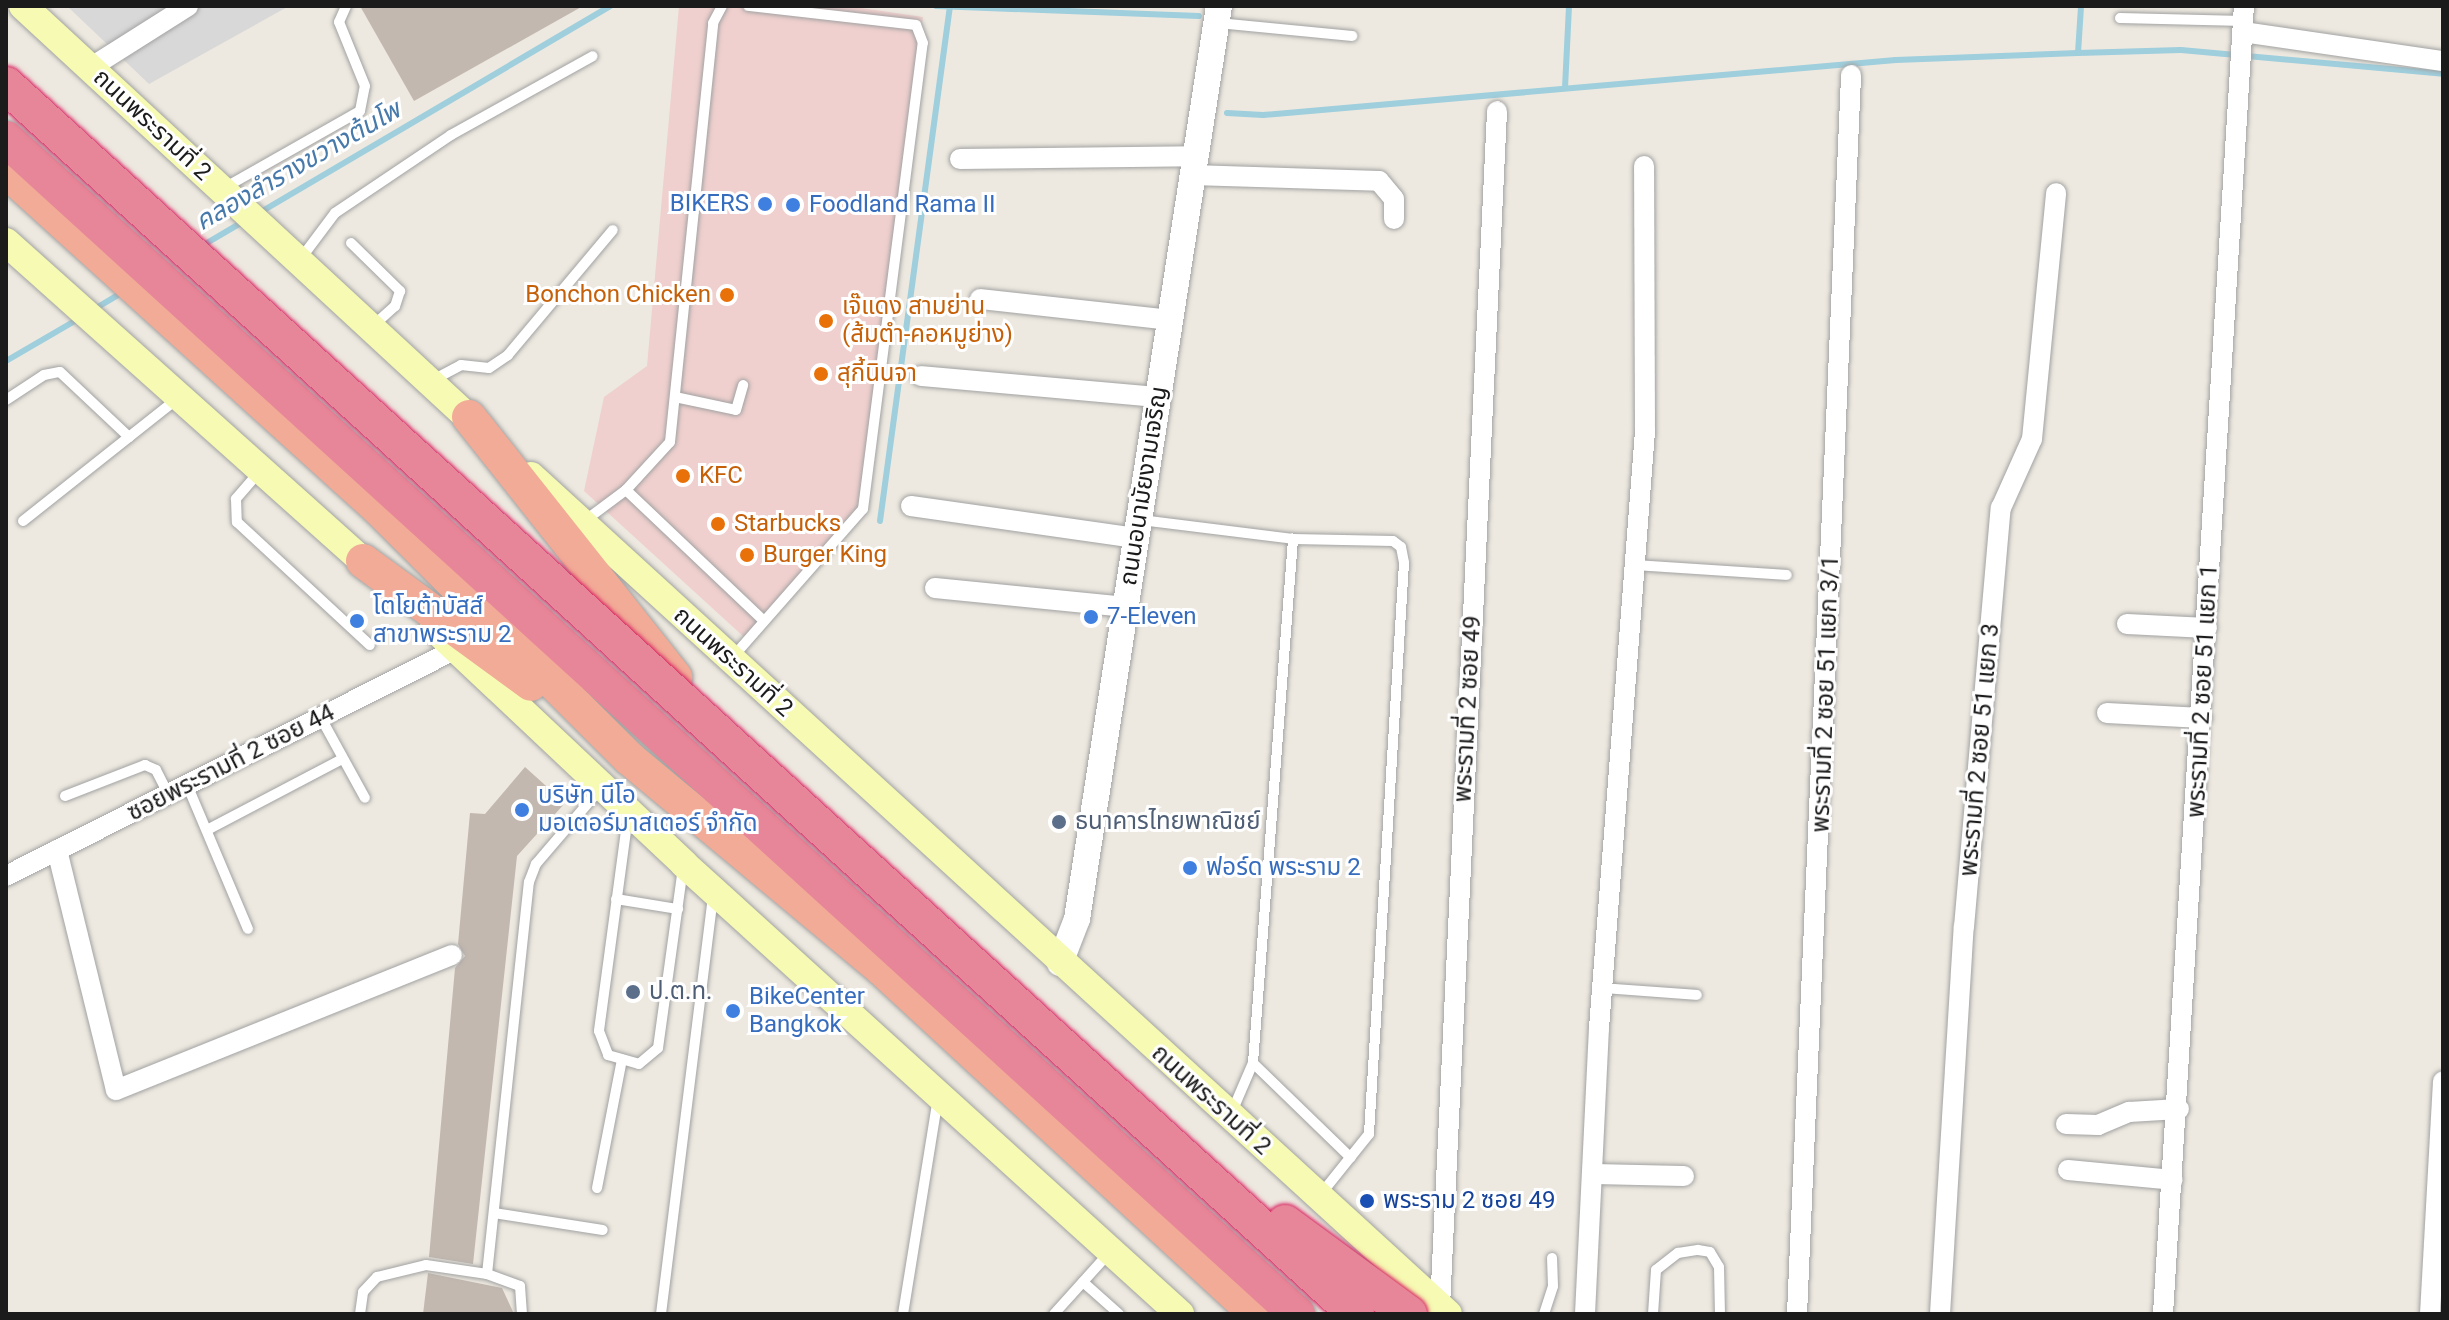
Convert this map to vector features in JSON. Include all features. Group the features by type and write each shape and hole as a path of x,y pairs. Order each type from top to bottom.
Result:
{"highway":[{"name":"ถนนพระรามที่ 2","path":"6,85 592,615 675,677 800,802 1367,1314"},
{"path":"6,85 1356,1314"},
{"path":"6,139 1297,1314"},
{"path":"6,171 379,509 630,759"},
{"path":"469,417 675,677"},
{"path":"363,561 630,759 882,969 1259,1314"},
{"path":"1153,1129 1433,1312"},
{"path":"1127,1159 1259,1314"}],"main road":[{"name":"ถนนพระรามที่ 2","path":"26,7 245,211 297,264 431,381 581,524 1319,1197 1433,1312"},
{"path":"6,242 177,399 363,561 684,864 1111,1251 1167,1310"}],"street":[{"path":"90,68 188,6"},
{"name":"ถนนอนามัยงามเจริญ","path":"1060,963 1077,919 1217,15"},
{"path":"2243,25 2443,61"},
{"name":"พระรามที่ 2 ซอย 51 แยก 1","path":"2163,1314 2179,1109 2243,25"},
{"name":"พระรามที่ 2 ซอย 51 แยก 3/1","path":"1797,1314 1851,75"},
{"name":"พระรามที่ 2 ซอย 49","path":"1433,1312 1497,111"},
{"path":"960,159 1193,166 1379,181 1394,199 1394,219"},
{"path":"1585,1314 1602,988 1645,432 1644,166"},
{"name":"พระรามที่ 2 ซอย 51 แยก 3","path":"1940,1314 1964,927 2001,508 2032,439 2056,193"},
{"path":"980,299 1170,320"},
{"path":"921,376 1158,397"},
{"path":"911,506 1138,529"},
{"path":"935,588 1126,607"},
{"path":"2127,624 2207,628"},
{"name":"ซอยพระรามที่ 2 ซอย 44","path":"6,876 456,649"},
{"path":"2107,713 2202,718"},
{"path":"57,850 116,1090 452,955"},
{"path":"2430,1314 2443,1081"},
{"path":"2066,1124 2098,1125 2129,1112 2179,1109"},
{"path":"2068,1170 2173,1180"},
{"path":"1593,1174 1684,1176"}],"lane":[{"path":"222,190 360,111 365,86 339,22 346,6"},
{"path":"581,524 626,490 670,442 713,23 722,6"},
{"path":"730,660 863,509 923,37 916,25 748,6"},
{"path":"1217,15 1352,36"},
{"path":"2120,18 2243,25"},
{"path":"297,264 335,213 451,135 593,56"},
{"path":"431,381 461,365 489,368 508,355 613,230"},
{"path":"351,243 400,291 395,306 370,329"},
{"path":"6,400 44,375 60,372 129,437"},
{"path":"675,397 736,410 743,385"},
{"path":"23,521 177,399"},
{"path":"261,471 236,499 232,511 237,522 370,645"},
{"path":"626,490 763,620"},
{"path":"1138,529 1293,539 1393,541 1401,547 1404,563 1369,1134 1319,1197"},
{"path":"1229,1117 1253,1063 1293,539"},
{"path":"1636,565 1787,575"},
{"path":"321,718 365,798"},
{"path":"207,830 342,759"},
{"path":"65,796 145,765 156,770 179,791 207,830 248,929"},
{"path":"487,1274 529,882 536,864 603,787"},
{"path":"629,810 599,1031 608,1055 639,1064 658,1048 684,864"},
{"path":"661,1314 713,890"},
{"path":"616,899 678,909"},
{"path":"1602,988 1697,995"},
{"path":"597,1188 622,1059"},
{"path":"1253,1063 1351,1158"},
{"path":"903,1314 939,1096"},
{"path":"494,1213 603,1230"},
{"path":"1653,1314 1656,1270 1678,1253 1698,1250 1710,1252 1719,1267 1720,1314"},
{"path":"1055,1314 1111,1251"},
{"path":"1544,1314 1553,1286 1552,1258"},
{"path":"360,1314 363,1292 377,1277 426,1265 487,1274 520,1286 522,1314"},
{"path":"1083,1282 1119,1314"}],"shaded area":[{"path":"67,6 289,6 149,84"},
{"path":"679,6 848,6 923,17 858,512 744,637 584,491 604,397 647,366"}],"building":[{"path":"360,6 583,6 414,101"},
{"path":"525,767 565,803 517,856 473,1264 429,1257 455,968 465,956 458,944 470,813 485,814"},
{"path":"428,1273 502,1288 514,1314 423,1314"}],"waterway":[{"name":"คลองลำรางขวางต้นโพ","path":"259,213 611,6"},
{"name":"คลองลำรางขวางต้นโพ","path":"936,6 1199,16"},
{"path":"880,521 950,6"},
{"path":"1565,88 1569,6"},
{"path":"2078,53 2081,6"},
{"path":"1227,113 1263,115 1896,60 2078,53 2181,50 2443,74"},
{"name":"คลองลำรางขวางต้นโพ","path":"200,247 246,220"},
{"name":"คลองลำรางขวางต้นโพ","path":"93,310 125,291"},
{"name":"คลองลำรางขวางต้นโพ","path":"6,361 80,318"}],"place":[{"name":"BIKERS","path":"765,204"},
{"name":"Foodland Rama II","path":"793,205"},
{"name":"Bonchon Chicken","path":"727,295"},
{"name":"เจ๊แดง สามย่าน (ส้มตำ-คอหมูย่าง)","path":"826,321"},
{"name":"สุกี้นินจา","path":"821,374"},
{"name":"KFC","path":"683,476"},
{"name":"Starbucks","path":"718,524"},
{"name":"Burger King","path":"747,555"},
{"name":"7-Eleven","path":"1091,617"},
{"name":"โตโยต้าบัสส์ สาขาพระราม 2","path":"357,621"},
{"name":"บริษัท นีโอ มอเตอร์มาสเตอร์ จำกัด","path":"522,810"},
{"name":"ธนาคารไทยพาณิชย์","path":"1059,822"},
{"name":"ฟอร์ด พระราม 2","path":"1190,868"},
{"name":"ป.ต.ท.","path":"633,992"},
{"name":"BikeCenter Bangkok","path":"733,1011"},
{"name":"พระราม 2 ซอย 49","path":"1367,1201"}]}
